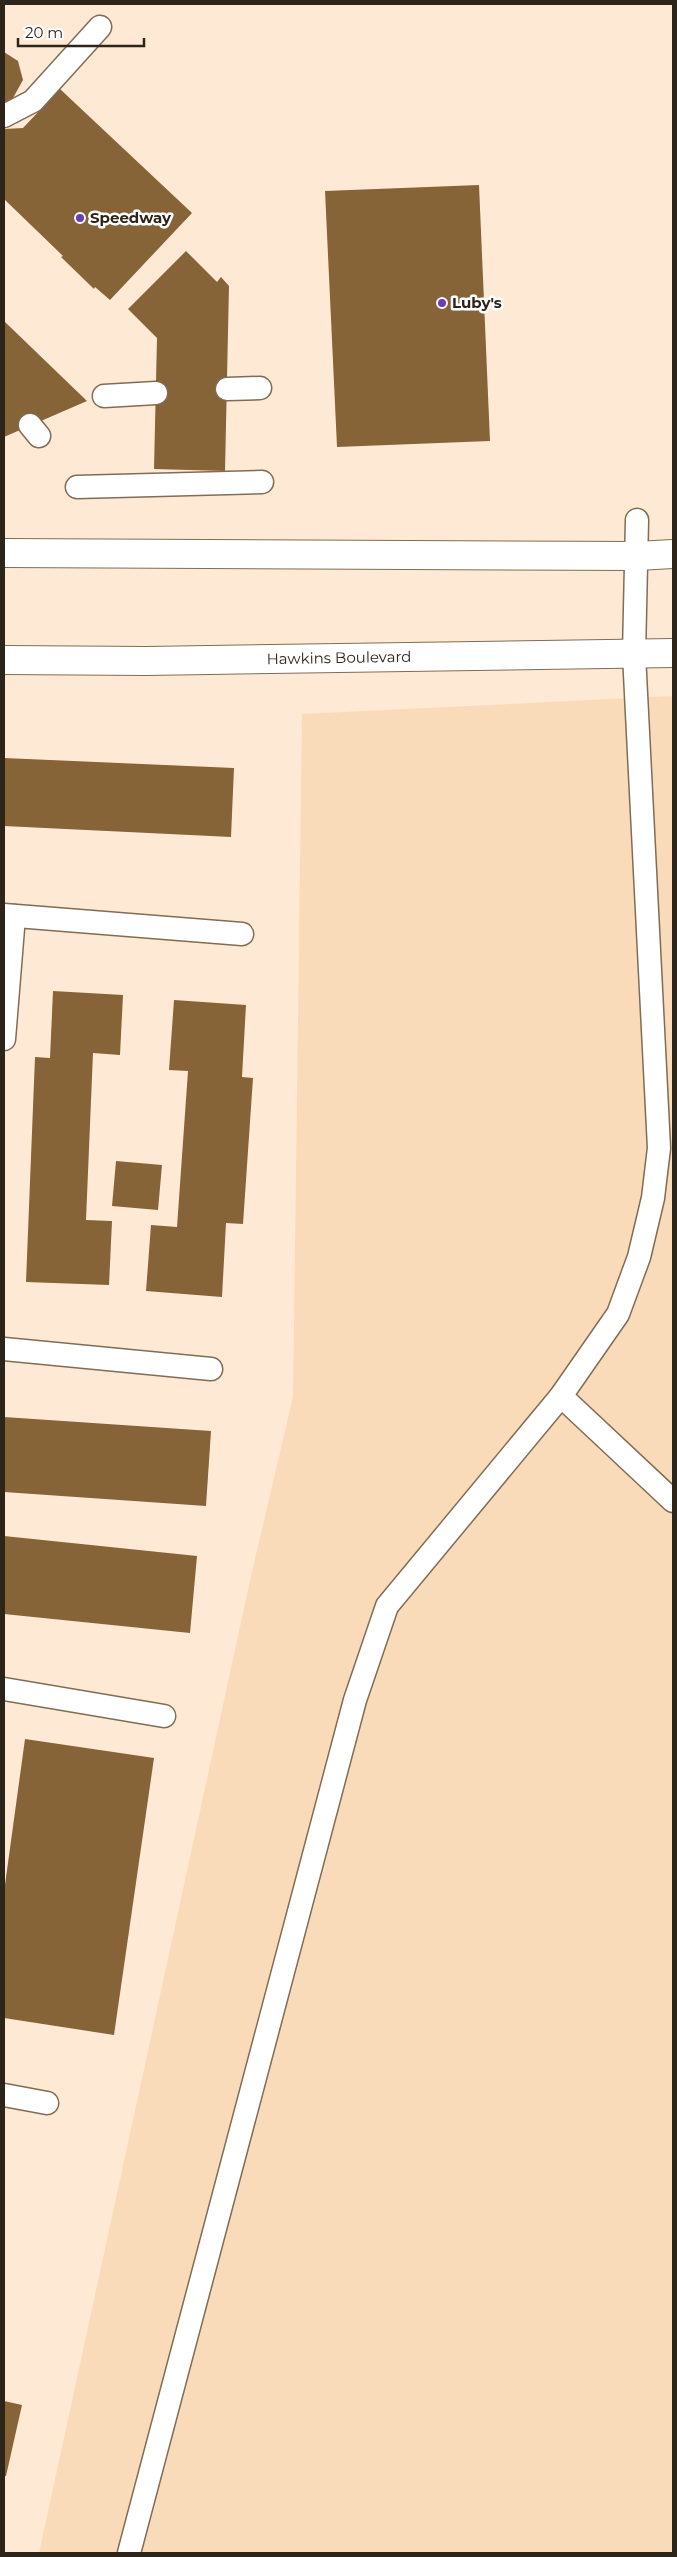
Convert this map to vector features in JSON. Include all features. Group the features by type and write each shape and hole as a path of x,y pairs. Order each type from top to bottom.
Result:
{"main road":[{"path":"4,553 637,556 673,554"},
{"name":"Hawkins Boulevard","path":"4,660 146,661 673,653"}],"lane":[{"path":"4,116 33,101 100,27"},
{"path":"226,389 260,388"},
{"path":"104,396 156,393"},
{"path":"77,487 262,482"},
{"path":"129,2553 355,1700 387,1606 561,1396 618,1314 640,1257 653,1198 659,1148 634,654 637,520"},
{"path":"4,1039 9,916 242,934"},
{"path":"4,1349 211,1369"},
{"path":"561,1396 673,1501"},
{"path":"4,1689 164,1716"},
{"path":"4,2095 47,2103"}],"shaded area":[{"path":"673,696 673,2553 39,2553 251,1576 293,1397 302,714"}],"building":[{"path":"4,52 18,61 23,80 13,98 4,102"},
{"path":"60,89 192,213 110,300 95,287 94,289 4,199 4,129 23,128"},
{"path":"479,185 490,441 337,447 325,191"},
{"path":"186,251 217,282 221,277 229,286 225,471 154,469 157,338 128,309"},
{"path":"4,321 87,401 4,437"},
{"path":"4,758 234,768 231,837 4,826"},
{"path":"53,991 123,995 120,1055 93,1053 86,1220 112,1221 109,1285 26,1282 35,1057 50,1058"},
{"path":"174,1000 246,1005 242,1077 253,1078 243,1224 226,1223 222,1297 146,1291 151,1225 177,1227 188,1071 169,1070"},
{"path":"116,1161 162,1165 158,1210 112,1206"},
{"path":"4,1417 211,1431 206,1506 4,1492"},
{"path":"4,1536 197,1556 190,1633 4,1614"},
{"path":"25,1739 154,1758 114,2035 4,2018 4,1892"},
{"path":"4,2401 22,2405 6,2476 4,2476"}],"place":[{"name":"Speedway","path":"80,218"},
{"name":"Luby's","path":"442,303"}]}
